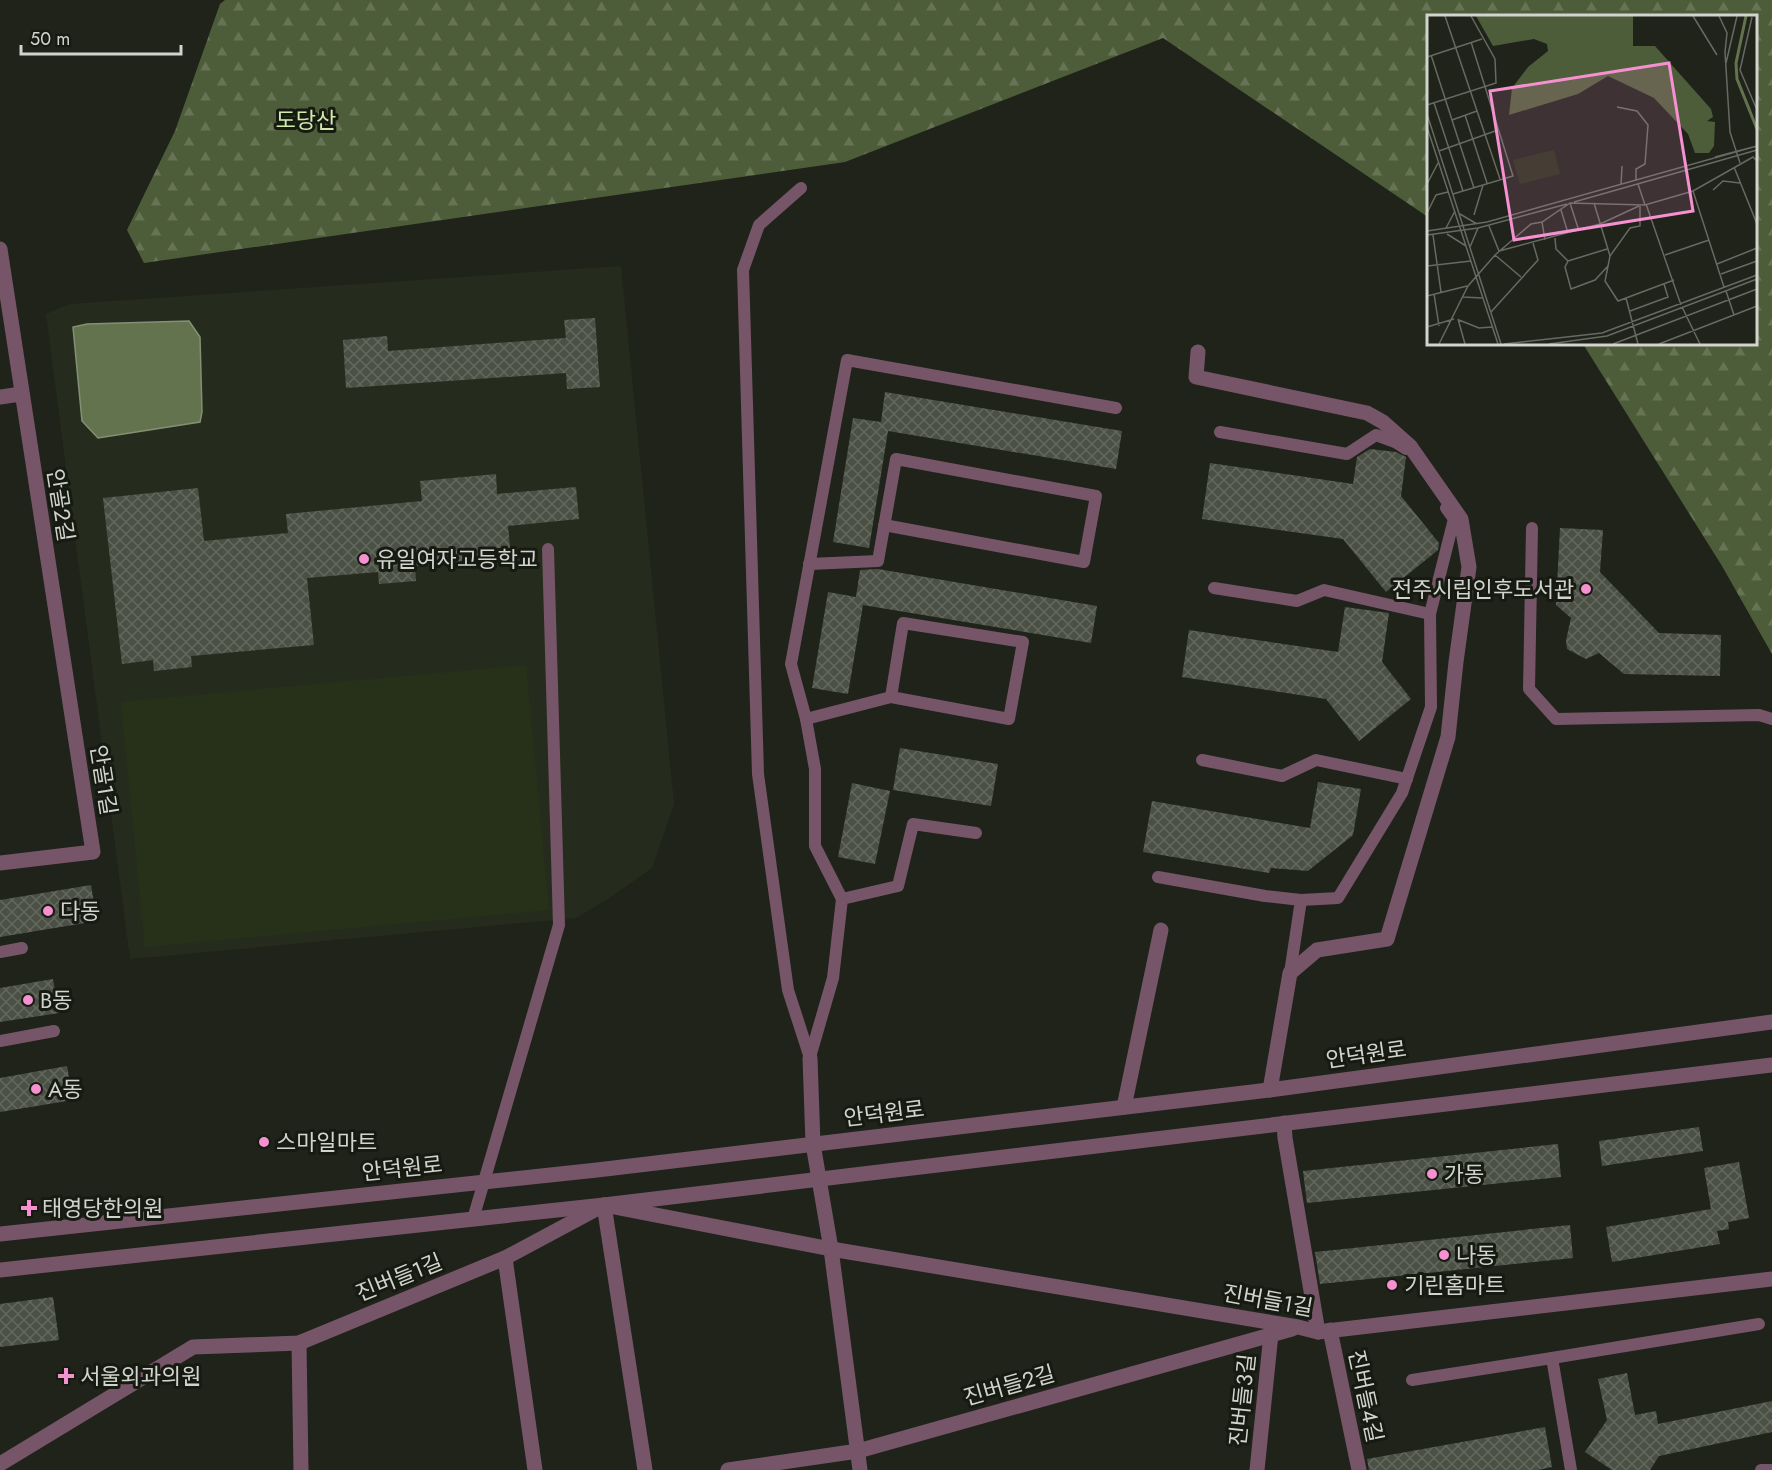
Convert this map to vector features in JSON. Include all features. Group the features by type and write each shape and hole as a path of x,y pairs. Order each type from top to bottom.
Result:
{"street":[{"name":"안골2길","path":"0,249 57,622"},
{"path":"1198,352 1196,377 1367,413 1383,422 1410,447 1461,519 1469,567 1448,737 1387,939 1317,950 1290,974 1269,1090"},
{"path":"0,397 21,394"},
{"name":"안골1길","path":"0,863 93,852 57,622"},
{"path":"1124,1107 1161,930"},
{"name":"안덕원로","path":"0,1234 484,1182 1269,1090 1772,1022"},
{"path":"810,1058 813,1144 831,1249 860,1470"},
{"path":"0,1270 604,1205 1772,1065"},
{"name":"진버들4길","path":"1284,1124 1324,1331 1359,1470"},
{"path":"604,1205 645,1470"},
{"name":"진버들1길","path":"0,1464 192,1347 299,1343 505,1258 604,1205 831,1249 1324,1331 1772,1279"},
{"path":"505,1258 536,1470"},
{"name":"진버들2길","path":"728,1470 858,1451 1298,1327"},
{"name":"진버들3길","path":"1257,1470 1271,1334"},
{"path":"299,1343 301,1470"}],"lane":[{"path":"801,188 759,225 743,270 758,774 788,990 810,1058"},
{"path":"810,1058 832,978 842,899 815,846 815,769 806,719 791,664 848,360 1116,408"},
{"path":"1158,877 1265,896 1301,900 1338,898 1402,793 1431,707 1430,614 1454,519 1410,451 1376,435 1347,454 1220,432"},
{"path":"809,564 878,561 884,525 896,459 1096,496 1084,562 884,525"},
{"path":"1532,528 1529,688 1556,719 1759,715 1772,719"},
{"path":"473,1219 559,925 548,549"},
{"path":"1214,588 1296,601 1324,590 1430,614"},
{"path":"806,719 891,698 1009,719 1023,642 903,623 891,698"},
{"path":"1202,760 1282,776 1316,760 1407,779"},
{"path":"842,899 898,886 913,824 976,833"},
{"path":"1290,974 1301,900"},
{"path":"0,952 22,948"},
{"path":"0,1041 54,1031"},
{"path":"1412,1380 1759,1324"},
{"path":"1552,1358 1571,1470"},
{"path":"1761,1470 1772,1470"}],"shaded area":[{"name":"유일여자고등학교","path":"621,266 674,804 652,868 576,918 130,959 46,314 70,304"},
{"path":"189,321 200,337 202,412 200,422 98,438 82,421 73,327 87,324"},
{"path":"526,665 549,910 145,947 121,702"}],"green space":[{"name":"도당산","path":"225,0 1772,0 1772,654 1722,566 1584,345 1757,345 1757,15 1427,15 1427,216 1163,38 845,162 144,263 127,230 175,131 220,4"}],"building":[{"path":"595,318 600,387 567,389 566,373 346,388 343,340 387,336 388,351 566,338 564,320"},
{"path":"885,392 1122,431 1116,469 888,431 869,548 833,542 853,418 881,422"},
{"path":"1370,449 1396,452 1406,457 1401,496 1439,543 1438,550 1386,592 1343,539 1202,519 1210,463 1353,484 1357,457"},
{"path":"496,474 497,494 576,487 579,519 508,526 511,558 415,566 416,581 379,584 378,572 307,578 314,645 191,656 192,667 154,671 153,660 122,664 103,498 198,488 204,541 288,533 286,514 422,501 420,481"},
{"name":"전주시립인후도서관","path":"1560,528 1603,530 1600,572 1659,633 1721,635 1720,676 1624,674 1599,653 1586,659 1567,649 1566,640 1571,618 1556,605"},
{"path":"878,569 1097,606 1091,643 863,605 848,694 812,688 828,592 856,597 860,570"},
{"path":"1345,607 1389,613 1382,662 1411,699 1359,741 1326,699 1182,677 1189,630 1338,652"},
{"path":"900,748 998,764 991,806 893,790"},
{"path":"1318,782 1361,789 1353,835 1308,871 1271,868 1269,873 1143,852 1152,801 1310,828"},
{"path":"852,783 890,791 875,864 838,857"},
{"name":"다동","path":"91,885 97,921 0,937 0,900"},
{"name":"B동","path":"53,979 59,1013 0,1022 0,988"},
{"name":"A동","path":"67,1066 73,1100 0,1112 0,1078"},
{"path":"1699,1127 1703,1151 1602,1166 1599,1141"},
{"name":"가동","path":"1558,1144 1561,1177 1307,1203 1303,1171"},
{"path":"1739,1162 1749,1218 1728,1222 1729,1229 1717,1231 1720,1244 1612,1262 1606,1227 1711,1209 1704,1168"},
{"name":"나동","path":"1570,1225 1573,1258 1320,1284 1315,1252"},
{"path":"53,1297 59,1340 0,1347 0,1304"},
{"path":"1627,1373 1635,1415 1656,1411 1658,1424 1772,1401 1772,1432 1659,1456 1650,1470 1612,1470 1585,1452 1607,1420 1598,1379"},
{"path":"1545,1427 1552,1467 1538,1470 1369,1470 1367,1459"}],"place":[{"name":"유일여자고등학교","path":"364,559"},
{"name":"전주시립인후도서관","path":"1586,589"},
{"name":"다동","path":"48,911"},
{"name":"B동","path":"28,1000"},
{"name":"A동","path":"36,1089"},
{"name":"스마일마트","path":"264,1142"},
{"name":"가동","path":"1432,1174"},
{"name":"태영당한의원","path":"29,1208"},
{"name":"나동","path":"1444,1255"},
{"name":"기린홈마트","path":"1392,1285"},
{"name":"서울외과의원","path":"66,1376"}]}
